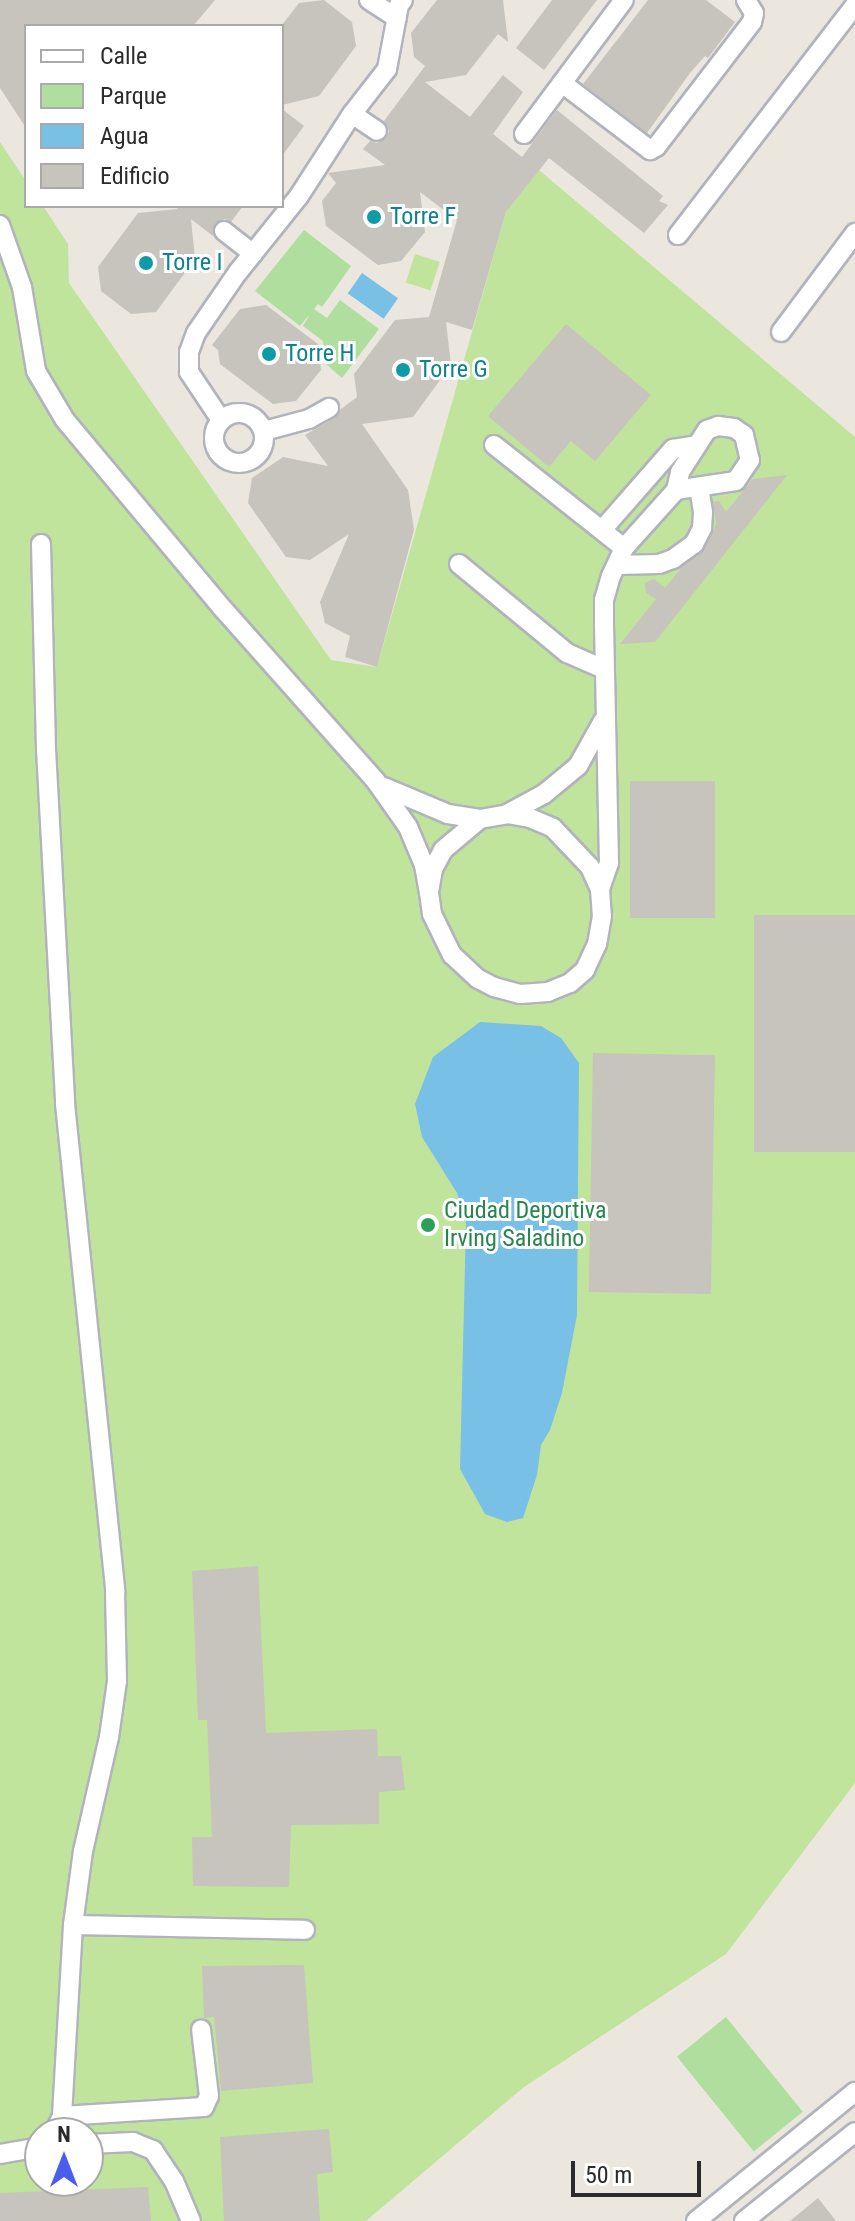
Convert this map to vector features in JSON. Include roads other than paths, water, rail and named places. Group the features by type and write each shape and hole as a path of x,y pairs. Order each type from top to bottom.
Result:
{"street":[{"path":"369,0 397,18"},
{"path":"221,420 189,372 189,352 196,333 299,196 352,114 387,69 403,0"},
{"path":"524,134 624,0"},
{"path":"562,83 650,150 656,147 752,22 754,13 746,0"},
{"path":"678,235 855,5"},
{"path":"352,114 377,131"},
{"path":"0,225 22,287 36,371 65,420 224,610 375,780 408,827 424,865 436,924 452,955 478,979 494,987 520,994 548,992 570,983 585,970 597,944 602,916 600,889 590,867 553,828 530,818 507,814"},
{"path":"224,231 253,254"},
{"path":"781,332 855,233"},
{"path":"264,431 313,422 329,408"},
{"path":"240,413 250,415 264,431 263,448 252,461 234,464 216,452 215,430 221,420 240,413"},
{"path":"600,889 609,863 608,738 603,721 604,600 620,556 676,490 680,472 707,430 718,426 734,428 744,435 750,460 736,481 676,490"},
{"path":"494,445 602,530 620,556 659,564 673,559 694,544 702,528 699,487"},
{"path":"602,530 673,449 697,445"},
{"path":"41,544 47,773 65,1104 114,1578 117,1681 109,1737 83,1851 73,1925 59,2117"},
{"path":"459,564 567,653 604,669"},
{"path":"375,780 392,793 448,814 480,819 507,814 544,794 578,766 603,721"},
{"path":"429,892 433,869 443,850 461,831 480,819"},
{"path":"73,1925 305,1930"},
{"path":"104,2119 204,2107 209,2096 201,2029"},
{"path":"696,2221 855,2092"},
{"path":"744,2221 855,2132"},
{"path":"104,2143 133,2142 153,2150 174,2181 191,2221"},
{"path":"0,2154 24,2150"}],"water":[{"path":"362,273 398,298 384,319 348,293"},
{"path":"480,1022 541,1026 561,1038 579,1063 577,1315 562,1393 550,1430 541,1445 537,1475 523,1518 507,1522 485,1514 460,1469 466,1224 457,1193 422,1137 415,1104 433,1057"}],"place":[{"name":"Torre F","path":"374,217"},
{"name":"Torre I","path":"146,263"},
{"name":"Torre H","path":"269,354"},
{"name":"Torre G","path":"403,370"},
{"name":"Ciudad Deportiva Irving Saladino","path":"428,1225"}]}
